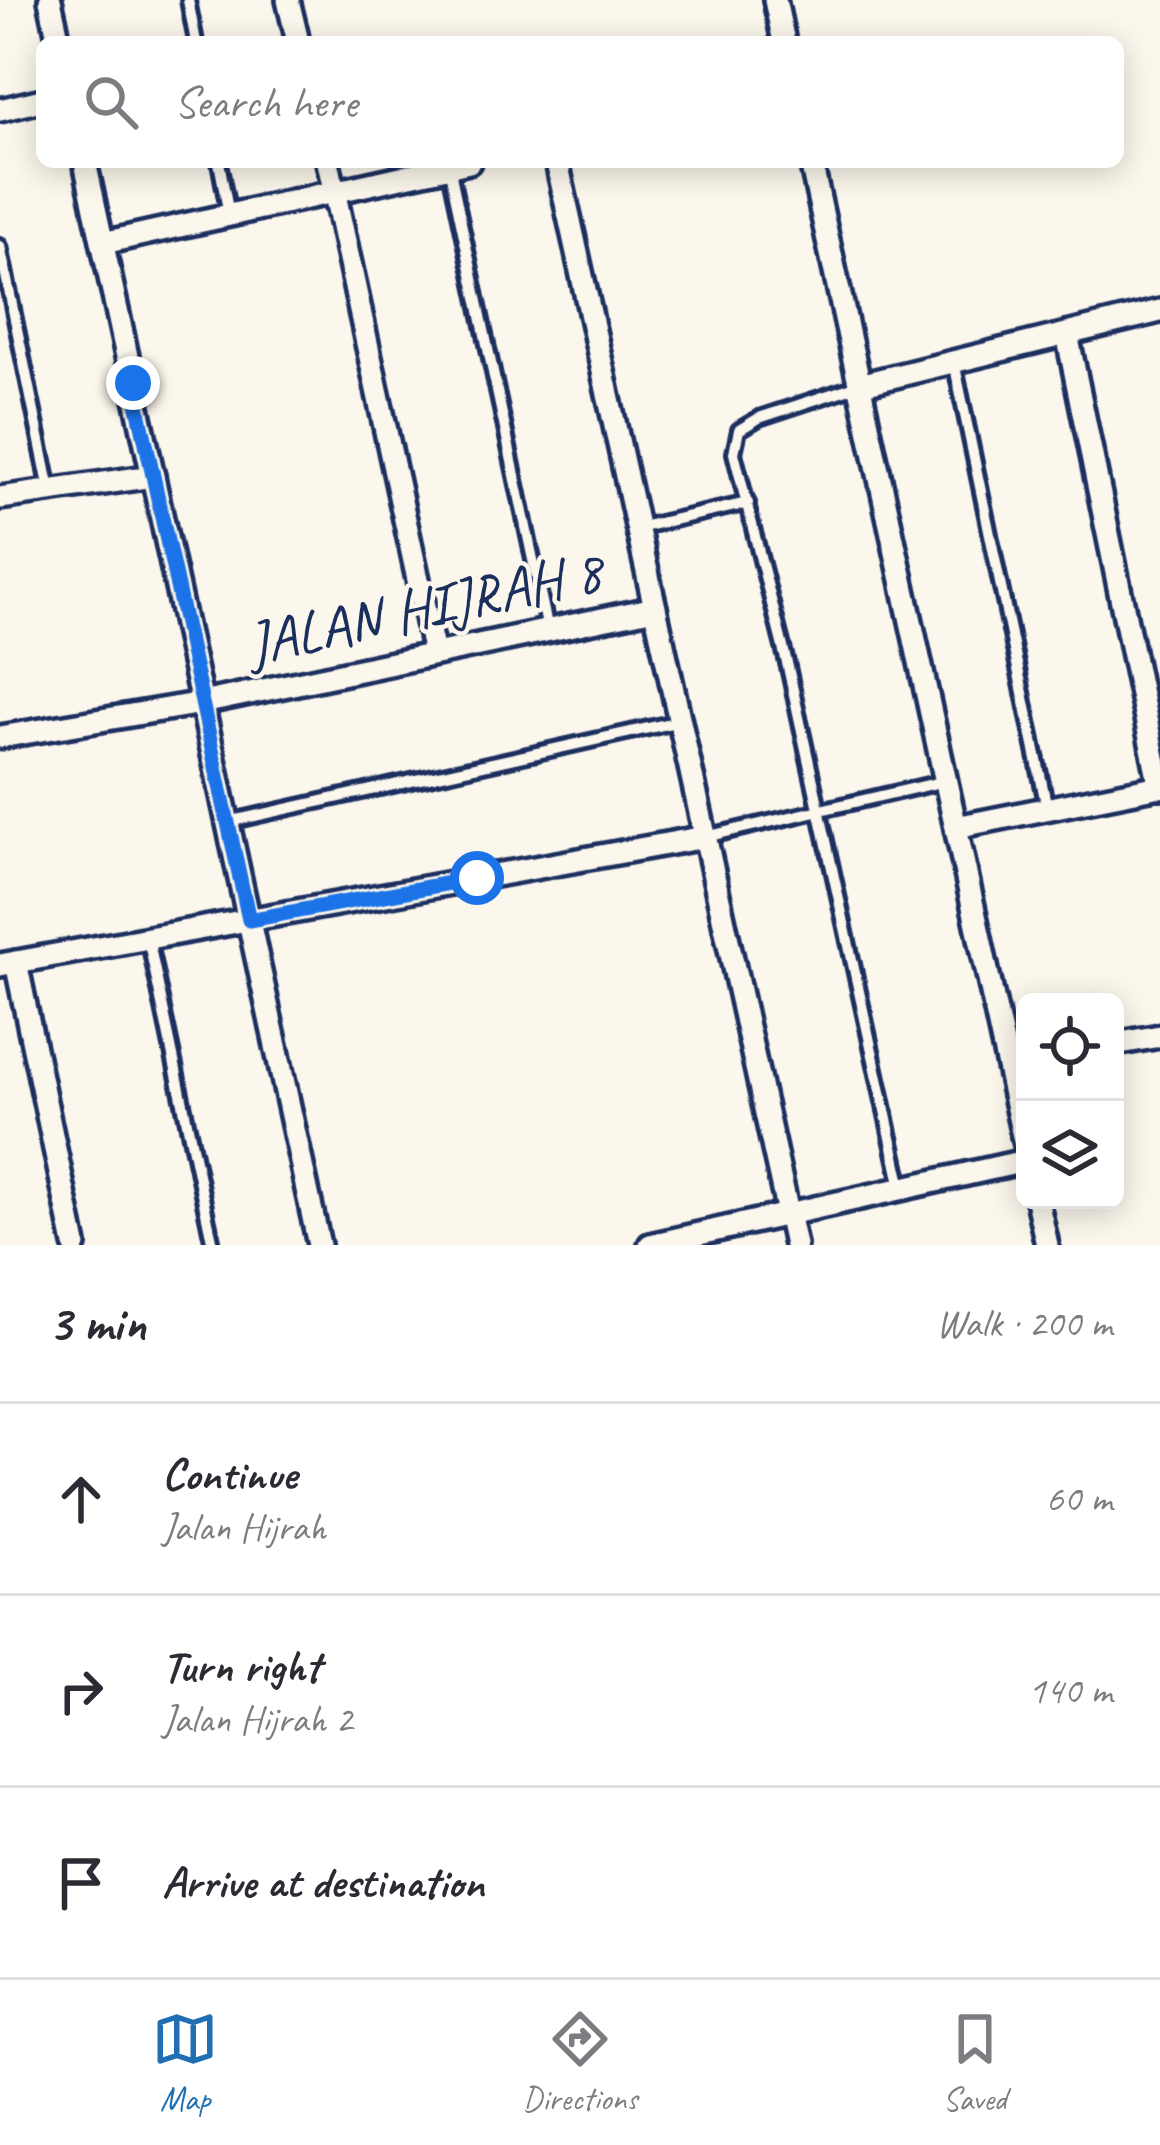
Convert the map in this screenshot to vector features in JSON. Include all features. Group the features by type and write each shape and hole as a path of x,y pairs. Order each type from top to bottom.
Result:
{"street":[{"path":"50,0 58,36"},
{"path":"288,0 297,36"},
{"path":"775,0 783,36"},
{"path":"0,110 36,101"},
{"path":"87,168 319,1245"},
{"path":"330,168 434,654"},
{"path":"103,243 441,168"},
{"path":"558,168 795,1245"},
{"path":"812,168 945,781 1016,1064"},
{"path":"859,386 1160,311"},
{"path":"956,827 1160,786 1067,334"},
{"path":"0,498 153,476"},
{"name":"JALAN HIJRAH 8","path":"0,737 202,703 655,608"},
{"path":"75,1245 8,964 705,837"},
{"path":"1124,1042 1160,1036"},
{"path":"650,1245 1016,1163"},
{"path":"1039,1209 1047,1245"}],"lane":[{"path":"188,0 195,36"},
{"path":"220,168 229,215"},
{"path":"460,168 548,630"},
{"path":"0,246 50,492"},
{"path":"954,362 1047,808"},
{"path":"859,386 759,418 739,430 734,453 902,1189"},
{"path":"638,528 748,503"},
{"path":"228,822 680,721"},
{"path":"705,837 945,781"},
{"path":"148,938 213,1245"}],"route":[{"path":"133,383 249,920 477,878"}]}
